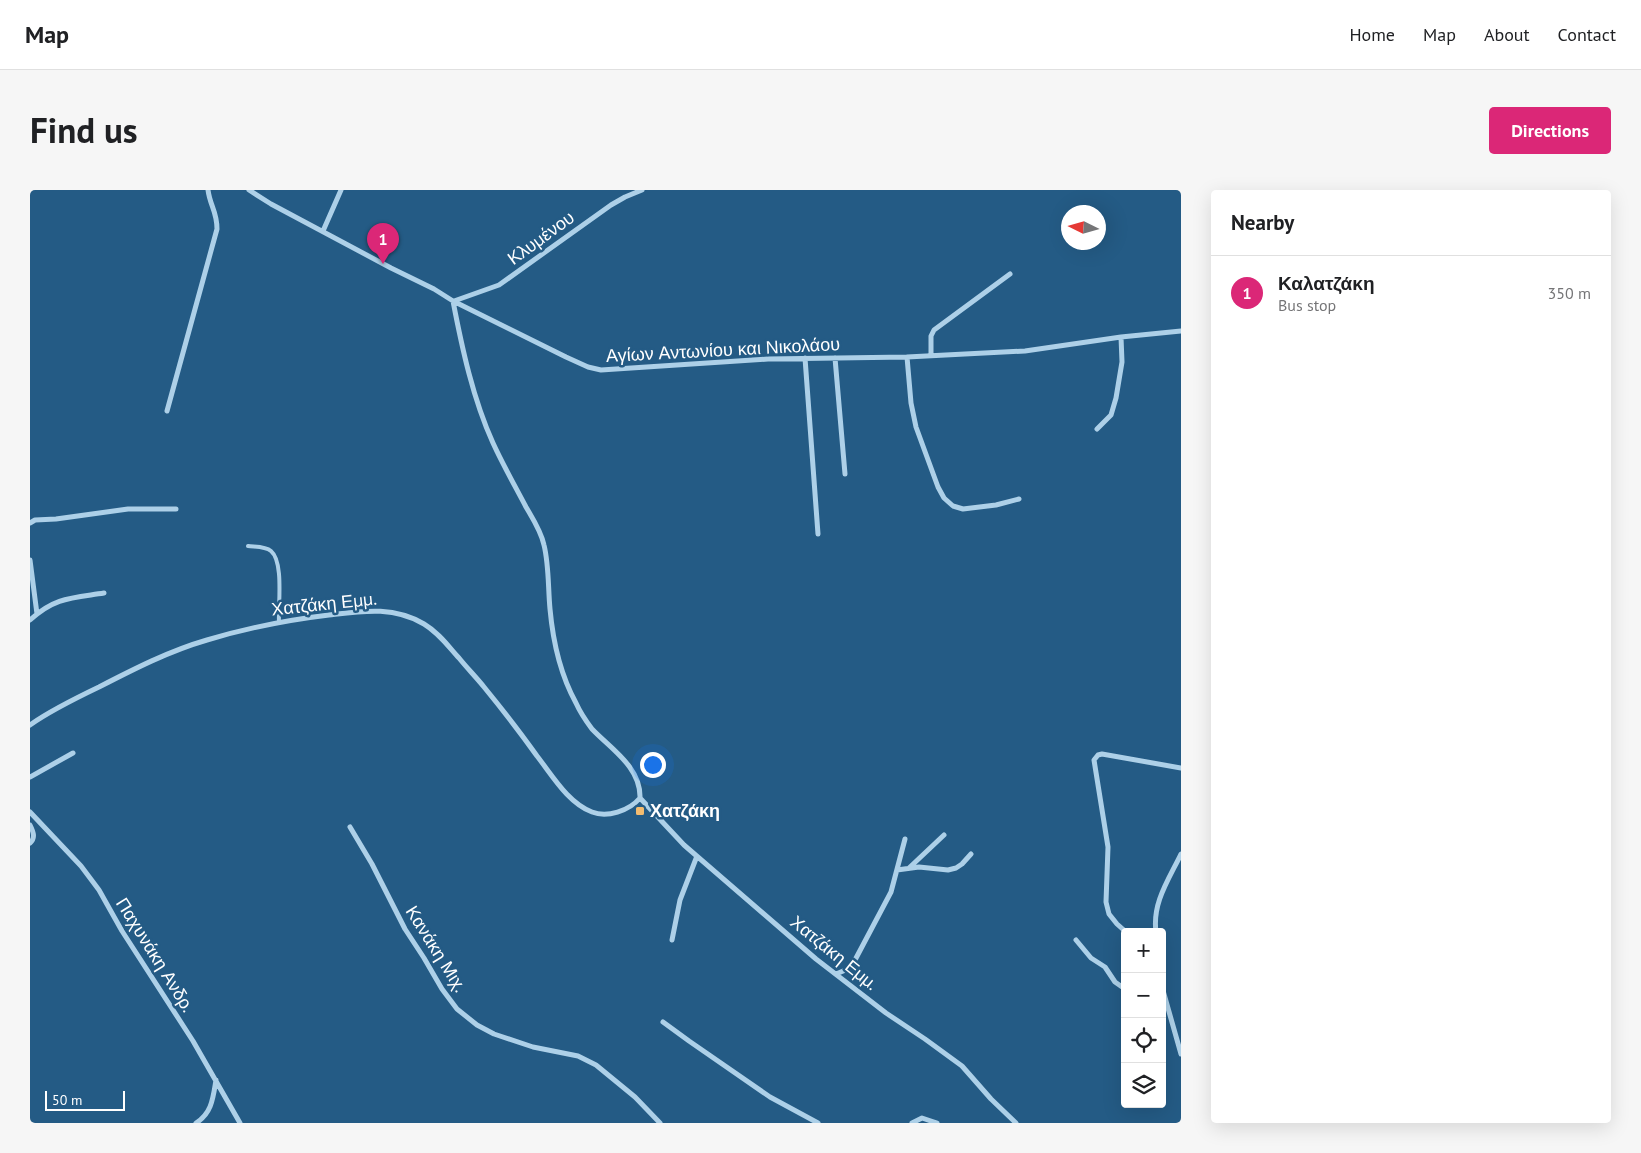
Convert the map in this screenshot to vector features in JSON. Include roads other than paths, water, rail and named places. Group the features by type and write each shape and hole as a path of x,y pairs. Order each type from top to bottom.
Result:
{"street":[{"path":"167,411 217,229 216,214 208,190"},
{"name":"Αγίων Αντωνίου και Νικολάου","path":"249,190 271,204 453,301 566,357 588,367 601,370 768,359 907,357 1025,351 1181,331"},
{"path":"323,231 341,190"},
{"name":"Κλυμένου","path":"453,301 499,285 611,205 642,190"},
{"path":"931,355 931,336 934,330 1010,274"},
{"path":"453,301 462,344 488,430 544,544 556,647 567,686 577,706 592,728 628,764 639,782 640,798"},
{"path":"1097,429 1111,415 1116,398 1122,362 1121,338"},
{"path":"907,357 911,403 916,427 938,487 944,498 953,506 963,509 996,506 1019,499"},
{"path":"805,358 818,534"},
{"path":"835,358 846,474"},
{"path":"30,523 35,520 137,508 176,509"},
{"path":"30,560 37,614"},
{"path":"30,620 44,608 60,601 104,593"},
{"name":"Χατζάκη Εμμ.","path":"30,725 65,703 164,656 206,640 279,622 370,610 391,612 414,619 435,631 446,642 484,686 551,775 575,802 591,812 605,814 628,808 634,805 640,798 697,856 816,959 886,1013 962,1066 991,1099 1016,1123"},
{"path":"30,777 73,753"},
{"path":"1122,928 1109,914 1106,902 1108,847 1094,760 1098,755 1102,754 1181,768"},
{"name":"Παχυνάκη Ανδρ.","path":"30,812 81,866 99,890 122,931 216,1080 240,1123"},
{"path":"30,825 34,836 30,843"},
{"name":"Κανάκη Μιχ.","path":"350,827 372,864 405,929 442,988 458,1009 477,1025 494,1034 533,1047 578,1056 596,1065 635,1097 660,1123"},
{"path":"909,868 944,835"},
{"path":"836,974 848,969 891,892 905,839"},
{"path":"897,870 918,867 948,870 962,864 971,854"},
{"path":"1156,928 1155,916 1159,898 1181,854"},
{"path":"672,940 682,893 697,856"},
{"path":"1076,940 1092,958 1105,967 1115,982 1121,987"},
{"path":"1166,1002 1181,1054"},
{"path":"1166,1014 1170,1017"},
{"path":"663,1022 770,1097 818,1123"},
{"path":"196,1123 205,1117 211,1106 216,1080"},
{"path":"912,1123 918,1118 922,1118 937,1123"}],"lane":[{"path":"248,546 267,549 273,552 277,562 279,584 279,622"}],"place":[{"name":"Καλατζάκη","path":"383,264"},
{"name":"Χατζάκη","path":"640,811"}]}
